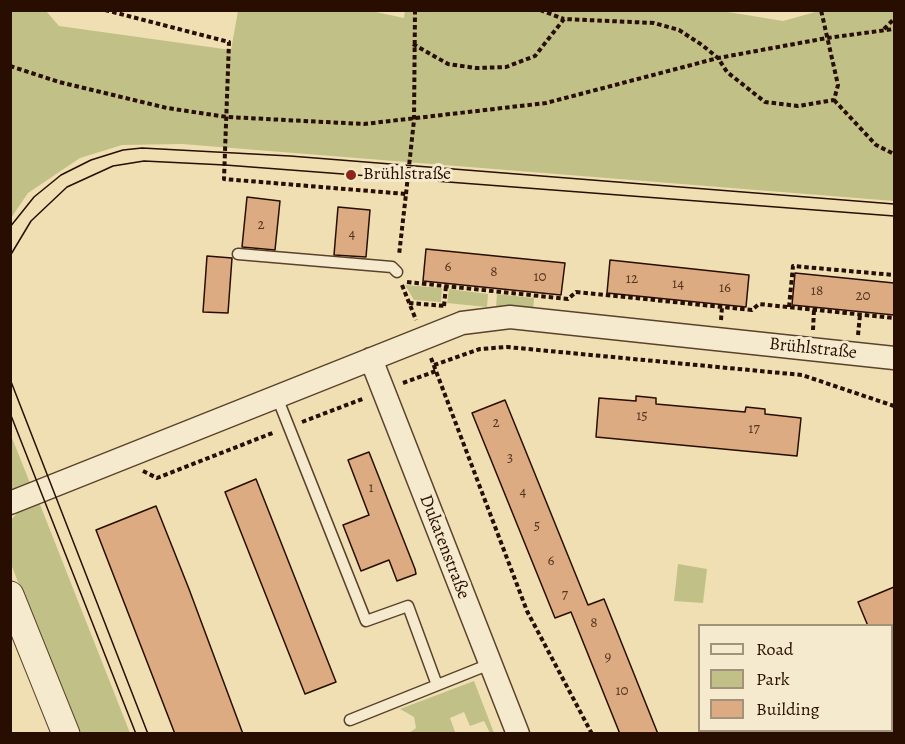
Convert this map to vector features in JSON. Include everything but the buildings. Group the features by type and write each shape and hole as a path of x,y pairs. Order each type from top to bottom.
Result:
{"street":[{"name":"Brühlstraße","path":"10,502 462,323 510,317 894,357"},
{"name":"Dukatenstraße","path":"371,359 518,734"},
{"path":"10,595 66,734"}],"lane":[{"path":"238,254 392,267 397,272"},
{"path":"277,397 366,621 408,606 437,685"},
{"path":"350,720 490,664"}],"path":[{"path":"105,10 229,42 224,179 406,194"},
{"path":"397,272 414,120 415,10"},
{"path":"540,10 564,19 654,23 679,30 718,58 727,72 765,102 798,106 834,100"},
{"path":"821,10 838,85 834,100"},
{"path":"413,44 448,64 476,68 506,67 536,56 564,19"},
{"path":"883,29 894,19"},
{"path":"10,66 59,82 167,108 227,117 364,124 546,103 718,58 827,38 894,29"},
{"path":"834,100 876,145 894,154"},
{"path":"789,307 793,266 894,275"},
{"path":"592,734 527,611 400,281 568,299 576,292 752,310 759,304 894,318"},
{"path":"444,306 446,286"},
{"path":"492,299 493,291"},
{"path":"630,297 630,308"},
{"path":"675,310 676,302"},
{"path":"721,315 722,307"},
{"path":"433,365 480,349 507,346 802,375 894,406"}],"green space":[{"path":"405,10 716,10 783,21 819,11 894,11 894,201 182,144 122,145 80,158 28,193 11,218 11,11 46,11 59,26 231,50 238,11 371,11 404,18"},
{"path":"405,285 442,288 441,302 414,300"},
{"path":"449,289 488,294 487,307 447,303"},
{"path":"497,294 534,298 533,312 496,307"},
{"path":"10,433 30,483 10,491"},
{"path":"39,502 130,733 77,733 11,564 11,520 19,511"},
{"path":"678,564 707,569 703,603 674,601"},
{"path":"474,681 494,733 490,733 484,721 470,726 464,712 450,718 455,732 409,733 416,728 414,717 400,709"}],"tram line":[{"path":"10,227 34,197 61,175 91,160 123,150 142,148 290,156 894,204"},
{"path":"10,256 31,221 67,187 113,166 144,161 225,165 894,216"},
{"path":"10,379 148,734"},
{"path":"10,413 136,734"}],"place":[{"name":"Brühlstraße","path":"351,175"}]}
